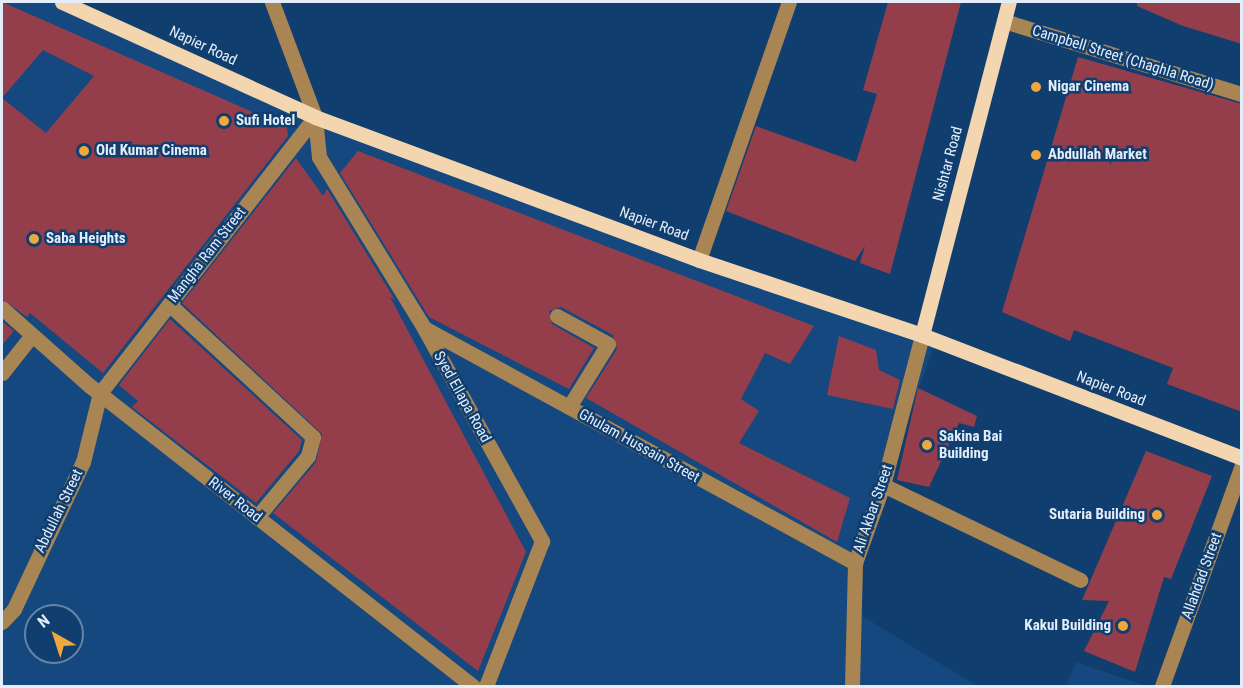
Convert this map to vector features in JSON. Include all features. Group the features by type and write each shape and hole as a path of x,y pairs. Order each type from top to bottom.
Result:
{"main road":[{"name":"Napier Road","path":"62,2 315,117 699,260 922,336 1242,458"},
{"name":"Nishtar Road","path":"922,336 1009,2"}],"street":[{"name":"Syed Ellapa Road","path":"272,2 315,117 319,157 424,328 542,541 486,687"},
{"path":"699,260 789,2"},
{"name":"Campbell Street (Chaghla Road)","path":"1004,21 1242,94"},
{"name":"Mangha Ram Street","path":"100,393 315,117"},
{"path":"169,304 313,437 308,456 256,517"},
{"name":"River Road","path":"2,308 100,393 473,687"},
{"path":"556,316 608,344 569,407"},
{"name":"Ghulam Hussain Street","path":"424,328 855,563"},
{"path":"2,373 32,335"},
{"name":"Ali Akbar Street","path":"856,684 855,563 884,485 922,336"},
{"name":"Abdullah Street","path":"2,622 14,609 83,462 100,393"},
{"name":"Allahdad Street","path":"1162,687 1242,465"},
{"path":"884,485 1080,580"}],"shaded area":[{"path":"2,2 62,2 315,117 937,339 855,563 854,611 977,686 2,686"},
{"path":"1076,662 1146,686 1066,686"}],"building":[{"path":"2,2 287,127 288,136 103,373 30,313 27,317 2,299","holes":["43,50 94,76 46,133 2,98"]},
{"path":"888,2 961,2 890,274 860,263 865,246 855,261 726,211 756,126 856,162 877,94 863,90"},
{"path":"1137,2 1242,2 1242,44 1183,26 1137,6"},
{"path":"1078,57 1242,104 1242,412 1167,384 1173,368 1074,330 1070,341 1002,312"},
{"path":"358,151 814,326 790,364 765,353 741,399 759,411 739,443 850,498 837,542 586,398 617,349 613,335 561,307 549,311 552,324 594,348 569,389 429,317 340,173"},
{"path":"296,158 323,196 327,189 395,300 390,297 526,552 478,671 273,513 316,462 322,434 182,303"},
{"path":"170,319 302,440 299,451 256,503 132,407 138,401 119,385"},
{"path":"2,321 14,331 2,345"},
{"path":"839,336 876,350 879,370 900,380 893,409 827,395"},
{"name":"Sakina Bai Building","path":"918,388 977,416 974,427 959,423 929,487 897,480"},
{"path":"1146,451 1212,476 1171,579 1164,577 1135,672 1084,651 1109,601 1082,600"}],"place":[{"name":"Nigar Cinema","path":"1036,87"},
{"name":"Sufi Hotel","path":"224,121"},
{"name":"Old Kumar Cinema","path":"84,151"},
{"name":"Abdullah Market","path":"1036,155"},
{"name":"Saba Heights","path":"34,239"},
{"name":"Sakina Bai Building","path":"927,445"},
{"name":"Sutaria Building","path":"1157,515"},
{"name":"Kakul Building","path":"1123,626"}]}
